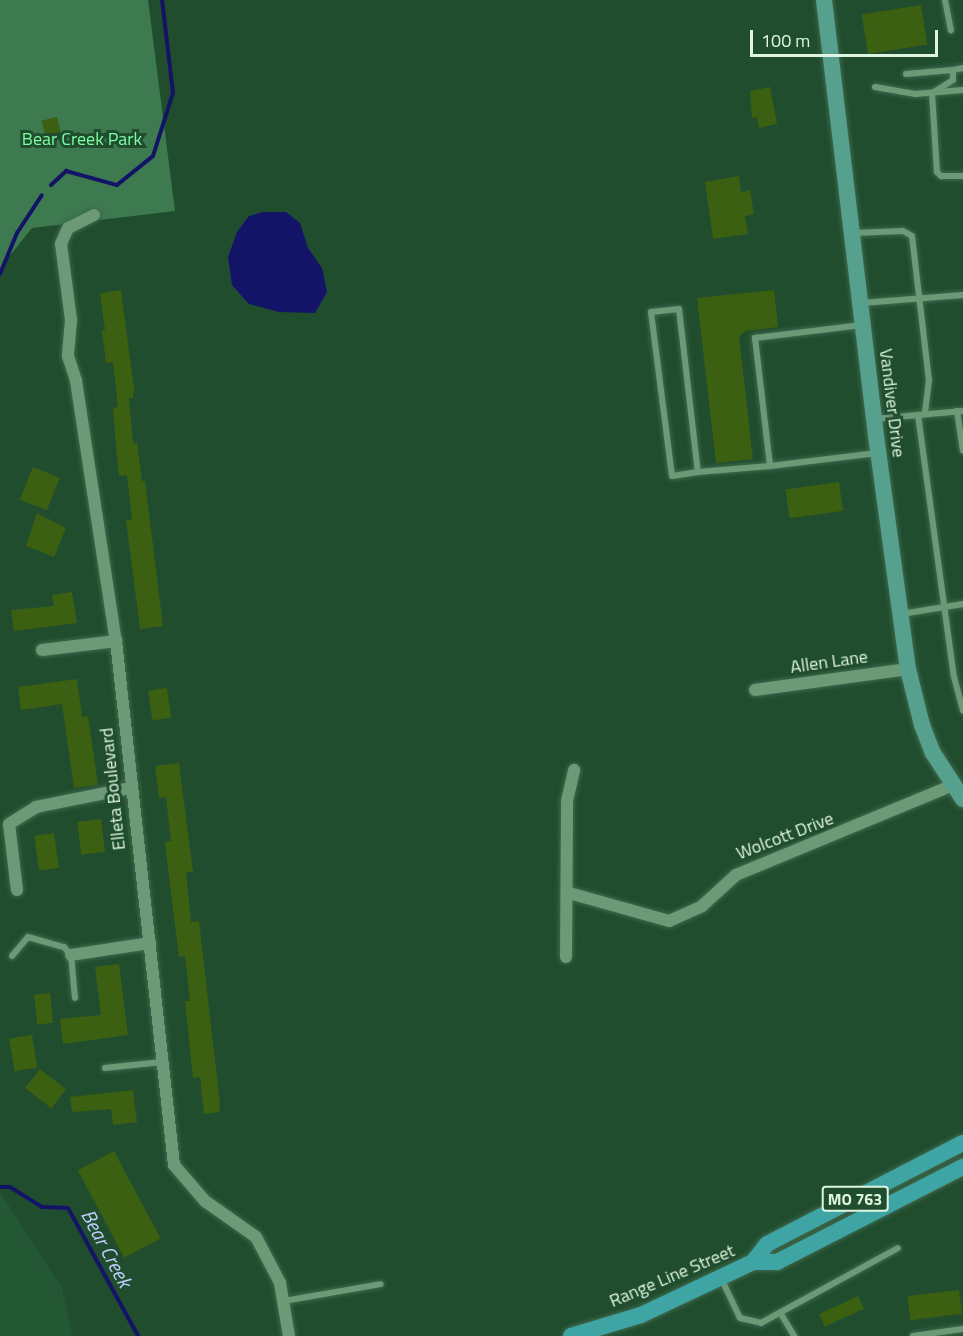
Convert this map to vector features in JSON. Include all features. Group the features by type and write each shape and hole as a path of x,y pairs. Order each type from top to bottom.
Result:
{"main road":[{"name":"Vandiver Drive","path":"824,0 878,453 908,669 922,725 958,792"},
{"name":"Range Line Street","path":"753,1262 767,1244 963,1143"},
{"name":"Range Line Street","path":"571,1336 641,1315 753,1262 777,1262 960,1170"}],"street":[{"name":"Elleta Boulevard","path":"94,215 68,228 61,244 71,320 68,356 76,381 116,641 130,788 150,943 174,1165 205,1201 256,1237 280,1283 289,1336"},
{"path":"42,650 116,641"},
{"name":"Allen Lane","path":"755,690 908,669"},
{"path":"566,957 569,893 567,811 574,770"},
{"path":"17,890 9,824 36,807 130,788"},
{"name":"Wolcott Drive","path":"569,893 669,921 702,906 736,875 958,792"},
{"path":"71,955 150,943"}],"lane":[{"path":"945,0 951,30"},
{"path":"906,74 963,68"},
{"path":"932,93 953,80 953,70"},
{"path":"875,87 932,93 963,90"},
{"path":"932,93 937,172 941,176 963,176"},
{"path":"852,234 903,231 912,236 928,380 921,415 954,677 963,711"},
{"path":"860,303 963,295"},
{"path":"698,472 679,309 651,312 672,476 878,453"},
{"path":"770,466 755,338 862,325"},
{"path":"874,419 960,411 963,451"},
{"path":"901,614 963,604"},
{"path":"12,956 28,937 36,936 64,947 71,955 75,998"},
{"path":"105,1068 163,1062"},
{"path":"721,1277 740,1318 761,1323 898,1248"},
{"path":"283,1301 381,1284"},
{"path":"781,1314 794,1336"},
{"path":"914,1336 963,1329"}],"shaded area":[{"path":"263,212 286,212 300,223 308,248 322,268 327,292 315,313 279,312 249,304 232,285 228,257 237,232 249,216"},
{"path":"0,1192 62,1288 72,1336 0,1336"}],"green space":[{"name":"Bear Creek Park","path":"0,0 148,0 175,211 32,228 0,268"}],"building":[{"path":"921,5 927,45 868,54 862,14"},
{"path":"770,87 777,124 759,128 757,117 752,118 750,91"},
{"path":"57,117 61,133 45,136 41,121"},
{"path":"739,176 741,192 750,190 754,214 745,216 748,234 713,239 705,182"},
{"path":"121,290 134,389 133,398 129,398 133,444 137,443 142,481 145,481 163,626 140,629 126,520 132,520 127,475 119,476 113,408 118,407 113,362 106,363 102,330 105,330 100,293"},
{"path":"774,290 778,327 745,331 739,337 753,459 716,463 697,298"},
{"path":"33,467 60,478 47,510 20,499"},
{"path":"839,482 843,511 790,518 786,490"},
{"path":"37,513 66,528 54,557 26,546"},
{"path":"72,592 77,623 14,631 11,610 54,606 52,595"},
{"path":"77,679 82,717 88,716 98,785 74,788 62,704 21,710 18,687"},
{"path":"167,688 171,718 152,720 148,691"},
{"path":"179,763 193,872 186,872 191,922 199,921 220,1104 219,1112 204,1114 200,1077 193,1078 185,1001 190,1001 185,956 179,957 165,842 171,841 166,797 159,798 155,766"},
{"path":"101,819 105,852 81,855 77,822"},
{"path":"54,833 59,868 39,870 34,836"},
{"path":"119,964 128,1035 63,1044 60,1019 101,1015 95,967"},
{"path":"50,993 53,1023 37,1025 34,995"},
{"path":"32,1035 37,1068 14,1071 9,1039"},
{"path":"40,1069 66,1089 51,1108 25,1088"},
{"path":"133,1090 137,1122 113,1125 111,1109 72,1112 70,1097"},
{"path":"114,1151 160,1238 124,1258 78,1170"},
{"path":"959,1290 962,1314 910,1320 907,1296"},
{"path":"858,1296 864,1309 825,1327 819,1314"}],"waterway":[{"path":"51,185 66,171 117,185 153,156 173,93 162,0"},
{"path":"0,274 17,233 42,195"},
{"name":"Bear Creek","path":"0,1187 10,1187 42,1207 68,1208 138,1336"}]}
